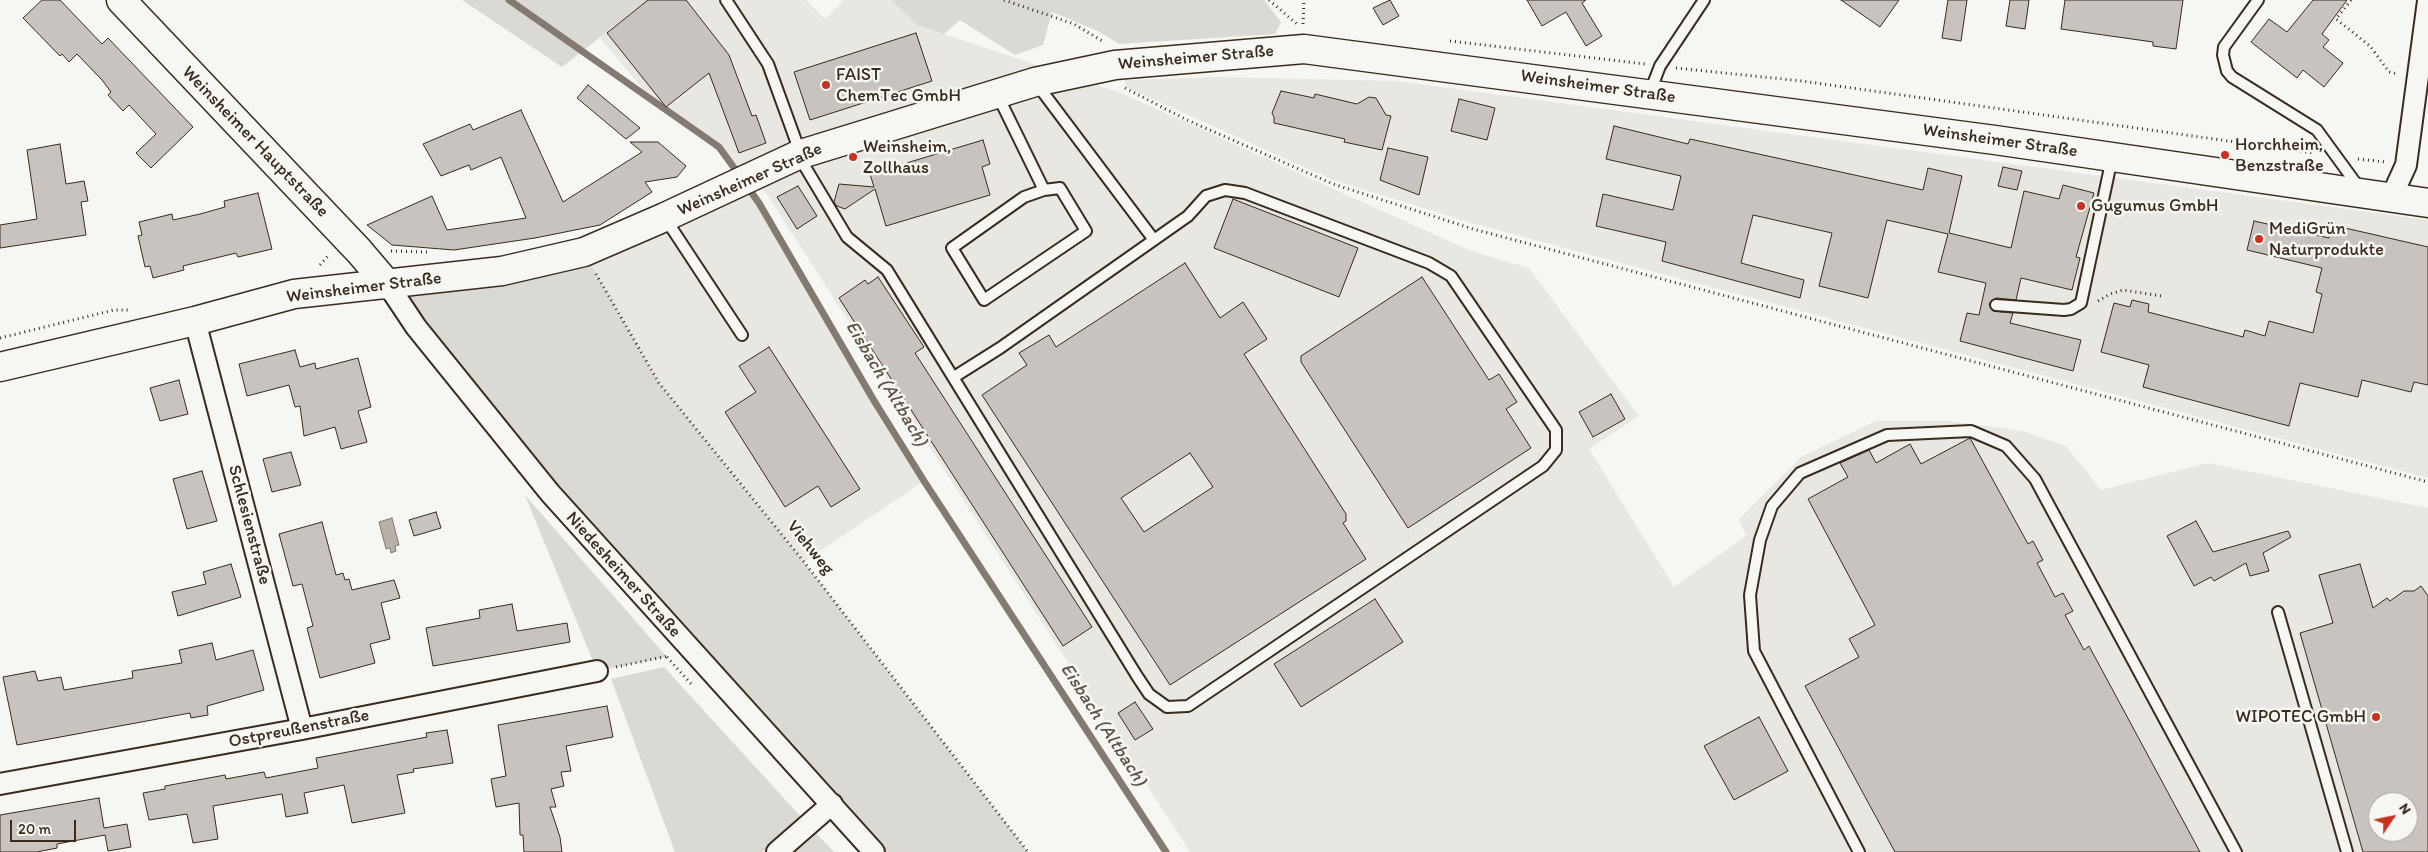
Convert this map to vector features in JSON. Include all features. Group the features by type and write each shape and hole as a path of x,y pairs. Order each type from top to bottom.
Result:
{"main road":[{"name":"Weinsheimer Hauptstraße","path":"121,0 359,250 388,285"},
{"name":"Weinsheimer Straße","path":"0,367 195,321 294,294 502,271 584,252 665,217 798,155 1035,82 1115,65 1304,48 1650,93 2428,203"}],"street":[{"path":"2391,198 2406,165 2428,1"},
{"name":"Niedesheimer Straße","path":"388,285 416,327 550,493 874,852"},
{"name":"Schlesienstraße","path":"195,321 302,729"},
{"name":"Ostpreußenstraße","path":"0,784 302,729 597,671"},
{"path":"777,852 832,804"}],"lane":[{"path":"726,0 768,64 796,141 798,155 847,237 887,270 1137,676 1149,694 1167,708 1188,706 1543,466 1556,450 1556,430 1452,276 1429,263 1245,193 1226,190 1206,196 1188,216 1000,348 954,377"},
{"path":"1650,93 1660,66 1704,0"},
{"path":"2258,0 2224,47 2223,55 2227,71 2232,77 2317,130 2363,194"},
{"path":"1035,82 1045,98 1154,240"},
{"path":"997,95 1044,190"},
{"path":"1996,305 2064,310 2071,309 2081,303 2112,157"},
{"path":"1060,188 1086,231 984,300 952,248 1024,197 1044,190 1060,188"},
{"path":"665,217 742,335"},
{"path":"1859,852 1754,651 1750,596 1760,540 1772,506 1800,473 1887,435 1971,432 2006,446 2035,479 2236,852"},
{"path":"2278,612 2347,852"}],"path":[{"path":"1004,0 1074,24 1104,41 1126,91 1333,184 1473,229 2428,482"},
{"path":"1269,0 1302,28"},
{"path":"2351,0 2336,19 2370,46 2389,72 2417,78"},
{"path":"320,266 332,251 436,252"},
{"name":"Viehweg","path":"584,252 659,383 804,562 1028,852"},
{"path":"2081,303 2097,302 2123,290 2161,296"},
{"path":"597,671 690,650"}],"shaded area":[{"path":"462,0 648,0 562,67"},
{"path":"648,0 806,0 825,19 844,0 891,0 917,25 1121,93 1471,251 1529,268 1639,416 1589,449 1674,587 1746,536 1739,519 1801,457 1876,421 1949,421 2022,431 2066,446 2101,490 2208,463 2428,508 2428,852 1190,852 766,193 643,89 600,38"},
{"path":"891,0 1264,0 1281,22 1275,34 1119,44 1098,31 1052,12 1043,45 1015,55 960,20 944,34 917,25"},
{"path":"1220,77 1397,81 2428,220 2428,478 1475,224 1333,180 1126,87 1125,80"},
{"path":"737,183 759,203 873,399 924,481 804,562 659,383 584,252"},
{"path":"584,252 659,383 804,562 1028,852 874,852 690,650 388,285"},
{"path":"525,495 667,657 597,671"},
{"path":"392,518 399,545 395,546 396,551 391,553 390,548 386,549 379,522"},
{"path":"664,667 802,818 763,852 675,852 611,679"},
{"path":"813,830 834,852 787,852"}],"building":[{"path":"42,0 60,0 102,44 108,38 193,127 151,168 136,153 156,134 129,105 123,111 108,95 111,92 102,80 77,54 69,62 62,54 60,56 23,18"},
{"path":"648,0 686,0 729,55 752,116 756,115 766,143 739,153 709,73 666,107 607,33"},
{"path":"1390,0 1399,16 1383,25 1373,8"},
{"path":"1527,0 1586,0 1582,3 1602,36 1586,46 1566,12 1542,26"},
{"path":"1841,0 1899,0 1880,27"},
{"path":"1948,0 1967,0 1961,41 1942,38"},
{"path":"2010,0 2029,0 2025,29 2006,26"},
{"path":"2065,0 2183,0 2176,49 2153,46 2153,42 2061,29"},
{"path":"2313,0 2347,0 2322,34 2329,40 2323,47 2343,63 2324,87 2303,70 2297,78 2251,42 2269,19 2287,32"},
{"path":"916,33 932,81 810,120 794,72"},
{"path":"588,85 640,128 626,139 577,98"},
{"path":"1281,91 1314,98 1315,94 1357,104 1369,97 1376,98 1386,115 1391,116 1382,150 1344,142 1345,139 1274,123 1272,113"},
{"path":"1459,99 1495,108 1487,140 1451,131"},
{"path":"521,110 563,202 642,152 630,142 658,142 686,166 677,177 645,182 652,192 600,225 535,238 454,250 392,245 367,225 432,196 447,230 526,218 501,157 471,170 469,165 441,176 423,144 470,124 473,130"},
{"path":"1614,126 1688,144 1690,139 1923,190 1928,168 1962,176 1949,233 2011,248 2024,191 2059,199 2063,185 2094,193 2076,257 2080,258 2072,290 2021,278 2016,300 1996,298 1989,304 1993,311 2013,313 2010,323 2081,340 2073,371 1960,341 1967,313 1979,315 1986,283 1938,272 1948,234 1887,220 1868,298 1819,286 1832,233 1753,215 1741,263 1804,280 1800,298 1662,261 1666,242 1596,226 1603,194 1673,210 1681,176 1606,159"},
{"path":"983,140 990,164 982,167 990,195 886,226 875,189 845,209 837,206 834,202 839,184 874,187 870,174"},
{"path":"60,144 66,184 84,181 88,201 81,202 86,235 0,248 0,225 37,219 27,150"},
{"path":"1388,148 1428,157 1419,195 1380,180"},
{"path":"2003,167 2022,171 2017,190 1998,186"},
{"path":"798,186 817,216 797,229 777,197"},
{"path":"258,193 272,249 238,257 236,253 183,266 184,270 153,278 150,266 145,267 138,236 142,235 139,222 172,214 173,220 200,214 225,207 224,201"},
{"path":"1233,199 1358,248 1339,297 1214,248"},
{"path":"2254,221 2329,238 2332,225 2428,247 2428,385 2414,382 2411,392 2362,380 2358,397 2300,383 2289,426 2143,387 2149,365 2101,352 2114,303 2130,307 2132,300 2149,304 2148,312 2243,337 2245,330 2265,336 2269,321 2313,333 2322,294 2316,292 2322,268 2247,250"},
{"path":"1185,263 1220,318 1243,302 1267,339 1244,354 1346,514 1346,521 1343,523 1366,559 1170,685 982,395 1027,365 1019,353 1049,335 1056,347","holes":["1190,453 1213,487 1144,532 1121,498"]},
{"path":"878,277 924,347 915,353 1092,627 1063,646 839,298 865,280 868,284"},
{"path":"1422,277 1489,380 1499,374 1517,402 1506,409 1531,448 1408,528 1301,362 1301,356"},
{"path":"769,347 860,489 831,507 818,486 785,507 725,412 756,392 739,366"},
{"path":"295,350 300,367 315,363 316,369 358,358 371,407 358,411 367,442 341,449 335,427 304,436 300,406 295,407 289,385 247,396 239,364"},
{"path":"179,380 188,414 160,421 150,388"},
{"path":"1611,394 1625,419 1593,437 1579,412"},
{"path":"1970,438 2028,544 2033,541 2043,560 2037,563 2055,597 2063,593 2073,611 2065,615 2084,650 2089,646 2200,852 1895,852 1805,686 1859,657 1849,639 1875,625 1808,499 1848,477 1840,463 1869,450 1876,463 1910,444 1921,464"},
{"path":"291,452 301,485 272,492 263,459"},
{"path":"202,471 217,521 187,529 173,479"},
{"path":"436,512 441,528 414,536 409,520"},
{"path":"2196,521 2213,552 2288,531 2291,537 2263,553 2269,571 2250,576 2246,563 2214,581 2211,577 2194,586 2167,536"},
{"path":"322,522 336,575 343,573 345,580 349,579 352,590 394,580 400,598 381,603 390,639 370,644 375,663 320,678 307,628 313,626 302,584 293,586 279,534"},
{"path":"231,564 241,597 178,616 172,592 206,584 203,572"},
{"name":"WIPOTEC GmbH","path":"2360,564 2373,608 2387,598 2390,601 2404,591 2414,591 2421,586 2428,596 2428,852 2363,852 2300,633 2333,623 2319,575"},
{"path":"1375,599 1403,642 1301,707 1274,664"},
{"path":"512,604 517,631 567,623 570,642 433,666 426,628 480,618 479,610"},
{"path":"212,643 216,660 253,650 264,690 207,706 208,715 191,718 190,713 17,745 3,677 35,671 38,681 61,677 64,690 133,678 132,671 182,663 179,650"},
{"path":"1135,702 1153,729 1135,740 1118,713"},
{"path":"607,706 613,737 566,746 571,771 561,772 564,786 551,789 556,807 550,807 560,837 562,852 524,852 523,835 520,835 519,803 496,807 491,779 506,776 498,725"},
{"path":"1759,717 1788,771 1734,800 1704,746"},
{"path":"447,730 453,763 413,769 414,772 397,775 405,813 352,823 344,785 304,793 308,813 286,817 282,794 213,806 218,839 193,843 187,814 149,820 143,793 165,789 165,786 225,775 226,779 264,772 266,778 318,768 316,758 427,737 426,733"},
{"path":"99,798 104,828 127,824 131,847 108,851 105,835 57,844 57,848 37,852 0,852 0,815"}],"waterway":[{"name":"Eisbach (Altbach)","path":"509,0 719,147 740,176"},
{"name":"Eisbach (Altbach)","path":"746,185 759,203 873,399 924,481 1166,852"}],"place":[{"name":"FAIST ChemTec GmbH","path":"826,85"},
{"name":"Horchheim, Benzstraße","path":"2225,155"},
{"name":"Weinsheim, Zollhaus","path":"853,157"},
{"name":"Gugumus GmbH","path":"2081,206"},
{"name":"MediGrün Naturprodukte","path":"2259,239"},
{"name":"WIPOTEC GmbH","path":"2376,717"}]}
